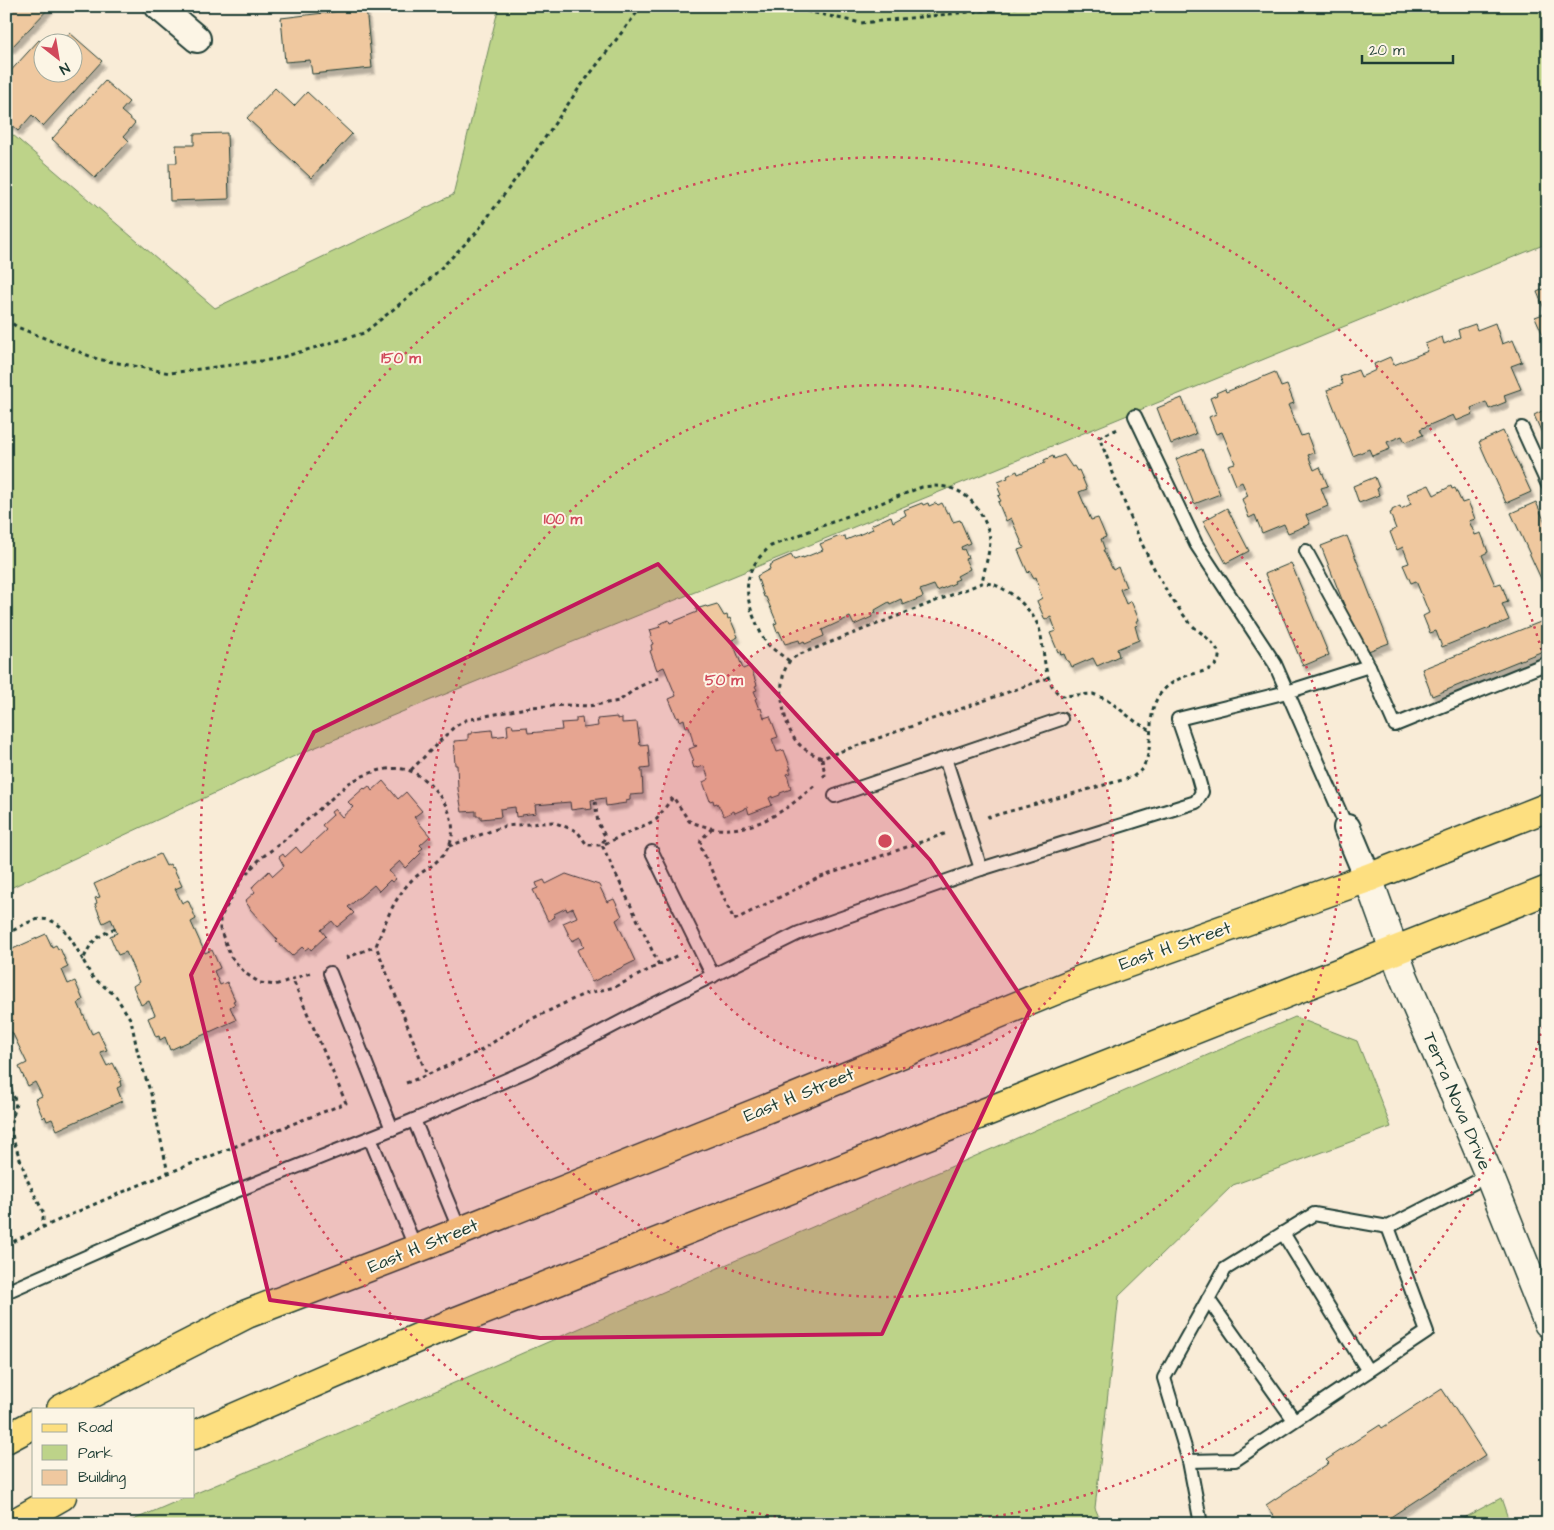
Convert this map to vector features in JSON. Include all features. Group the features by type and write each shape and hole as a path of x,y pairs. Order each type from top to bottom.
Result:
{"main road":[{"name":"East H Street","path":"63,1408 247,1314 416,1249 1083,979 1368,878 1548,807"},
{"path":"195,1435 457,1321 1548,890"},
{"path":"6,1439 32,1425"},
{"path":"13,1524 58,1498"}],"street":[{"path":"158,6 197,39"},
{"path":"1346,828 1368,878"},
{"name":"Terra Nova Drive","path":"1368,878 1408,988 1490,1175 1538,1274 1547,1318"}],"lane":[{"path":"1135,416 1196,544 1275,664 1346,828"},
{"path":"1522,428 1548,485"},
{"path":"1306,551 1369,666 1395,725 1548,663"},
{"path":"6,1292 236,1192 414,1120 529,1070 799,932 981,869 1196,802 1202,792 1198,774 1178,719 1288,692 1369,666"},
{"path":"835,796 1061,718"},
{"path":"946,758 981,869"},
{"path":"652,852 713,976"},
{"path":"330,974 392,1129"},
{"path":"414,1120 460,1231"},
{"path":"370,1138 416,1249"},
{"path":"1201,1524 1189,1461 1164,1378 1225,1269 1314,1214 1388,1227 1490,1175"},
{"path":"1189,1461 1235,1460 1426,1332 1388,1227"},
{"path":"1283,1233 1368,1371"},
{"path":"1208,1299 1294,1420"}],"path":[{"path":"6,319 18,327 97,359 170,373 276,359 364,333 427,282 476,233 577,91 642,6"},
{"path":"782,6 861,23 1028,6"},
{"path":"986,809 989,817 1133,777 1141,770 1147,757 1151,717 1155,703 1162,692 1183,677 1204,671 1215,665 1219,657 1218,650 1213,643 1192,625 1174,601 1144,550 1099,437 1122,427"},
{"path":"789,661 765,641 749,605 747,588 750,571 760,556 771,546 922,487 936,485 965,494 978,508 987,526 990,540 982,583"},
{"path":"1048,678 822,758 806,751 790,732 784,710 781,687 784,672 789,661 798,655 982,583 991,583 1016,598 1031,612 1039,628 1048,678 1054,690 1061,696 1093,694 1108,700 1151,731"},
{"path":"410,770 454,727 466,720 531,707 588,706 619,701 638,687 660,678"},
{"path":"449,846 505,826 553,822 577,831 587,846 602,844 656,820 673,797 688,822 712,828 740,828 770,819 798,801 825,775 822,758"},
{"path":"311,972 275,985 260,983 245,973 231,957 220,929 220,918 243,877 261,858 350,783 362,776 382,770 410,770 428,783 441,797 451,816 454,830 449,846 438,861 410,881 392,907 376,946 427,1075"},
{"path":"595,802 598,823 605,836 602,844 659,965"},
{"path":"712,828 701,840 700,845 734,920 818,878 950,833"},
{"path":"6,934 33,921 46,918 59,924 92,977 116,995 131,1020 138,1054 151,1094 168,1174"},
{"path":"83,960 90,944 102,934 115,928"},
{"path":"339,961 376,946"},
{"path":"406,1083 482,1050 526,1022 584,994 615,987 679,954"},
{"path":"6,1245 43,1227 168,1174 346,1103 293,980"},
{"path":"6,1082 11,1089 16,1103 11,1127 12,1139 27,1179 43,1212 43,1227"}],"highlighted area":[{"path":"658,564 930,860 1030,1010 882,1334 540,1338 270,1300 191,975 314,732"}],"green space":[{"path":"499,6 1548,6 1548,243 299,754 6,890 6,129 215,308 453,195"},
{"path":"1295,1017 1357,1041 1391,1127 1233,1185 1119,1296 1095,1508 1102,1524 124,1524 184,1498 195,1498 195,1494 316,1443"},
{"path":"1501,1498 1510,1524 1452,1524"}],"building":[{"path":"6,6 51,6 11,48 6,44"},
{"path":"366,8 372,68 312,74 310,60 285,62 281,18"},
{"path":"82,44 102,61 43,126 32,115 18,131 6,120 6,76 32,48 32,82 82,82"},
{"path":"105,81 129,102 121,111 135,123 124,136 129,141 95,178 52,139"},
{"path":"275,88 294,106 307,92 352,134 311,178 247,118"},
{"path":"227,133 229,199 170,201 169,163 177,163 176,145 194,145 194,134"},
{"path":"1548,287 1548,337 1545,339 1535,317 1546,313 1537,292"},
{"path":"1495,323 1502,344 1513,340 1522,362 1511,366 1521,389 1504,395 1506,402 1489,409 1486,402 1471,408 1473,414 1456,421 1453,415 1420,429 1423,435 1405,442 1402,436 1387,442 1390,449 1372,456 1369,449 1353,456 1327,390 1343,384 1340,377 1358,370 1361,377 1376,370 1374,364 1390,357 1394,365 1428,351 1425,344 1442,337 1444,344 1460,337 1458,330 1475,324 1477,330"},
{"path":"1275,372 1281,387 1287,385 1294,403 1288,405 1301,436 1307,434 1314,453 1308,455 1314,470 1320,467 1328,486 1321,488 1328,506 1306,515 1310,524 1288,533 1284,524 1262,533 1255,515 1249,518 1242,499 1248,496 1242,482 1236,485 1228,465 1235,463 1222,432 1216,434 1209,417 1216,414 1210,398 1225,389 1226,392"},
{"path":"1182,398 1196,434 1171,444 1157,408"},
{"path":"1548,408 1548,447 1534,415"},
{"path":"1503,431 1531,492 1506,503 1479,442"},
{"path":"1202,449 1220,494 1194,504 1176,459"},
{"path":"1064,455 1072,467 1074,466 1077,471 1079,470 1087,489 1079,492 1091,520 1098,518 1106,537 1101,539 1105,550 1103,550 1113,570 1118,567 1126,587 1120,589 1126,604 1131,601 1139,620 1136,621 1138,625 1135,626 1139,640 1117,649 1119,656 1097,666 1093,658 1072,667 1064,654 1061,655 1060,651 1058,652 1050,633 1056,631 1051,617 1045,620 1037,601 1042,598 1036,577 1034,578 1030,571 1028,573 1018,550 1024,548 1011,518 1006,521 998,502 1001,501 998,496 1001,495 998,482 1008,478 1007,476 1017,471 1018,474 1045,463 1044,460 1053,456 1054,459"},
{"path":"1375,477 1379,488 1377,489 1379,495 1359,503 1353,486"},
{"path":"1429,485 1434,495 1451,486 1452,489 1455,488 1462,503 1468,501 1475,519 1469,521 1475,535 1481,533 1488,552 1482,555 1495,585 1501,583 1508,602 1502,604 1509,620 1442,647 1436,631 1430,633 1423,616 1429,613 1416,581 1411,583 1403,565 1409,563 1403,547 1397,550 1390,532 1396,529 1390,513 1392,510 1400,506 1401,509 1411,504 1407,494"},
{"path":"1536,502 1548,529 1548,581 1543,583 1511,513"},
{"path":"922,503 923,505 928,503 929,506 942,503 947,513 949,512 953,522 960,520 970,543 961,547 968,558 965,559 970,569 957,576 959,579 954,581 955,583 937,591 934,585 920,590 923,597 903,605 901,599 890,604 889,602 875,610 876,613 871,614 872,617 854,625 850,617 822,630 824,636 805,644 804,641 800,643 799,640 785,644 779,631 777,632 774,624 777,623 766,597 764,597 757,576 770,569 769,566 773,563 791,555 794,560 803,558 823,550 820,544 840,536 845,536 846,540 873,529 871,525 891,516 893,522 906,515 904,510"},
{"path":"1227,508 1249,551 1226,563 1203,521"},
{"path":"1347,536 1389,643 1363,653 1321,546"},
{"path":"1291,563 1329,655 1303,666 1265,574"},
{"path":"717,604 724,616 727,615 728,619 730,618 738,637 732,640 743,669 750,666 757,685 755,686 757,690 754,691 759,709 761,708 764,718 770,716 778,737 772,739 777,752 784,750 791,769 789,769 791,773 787,774 791,789 769,798 772,805 749,814 747,807 724,816 717,803 714,804 713,800 710,801 703,782 709,779 704,766 694,768 692,762 694,761 689,749 697,746 694,746 689,726 686,727 684,719 680,721 679,717 677,718 669,699 676,696 664,667 657,670 650,651 653,644 650,630 660,627 659,624 669,620 670,623 697,612 696,609"},
{"path":"1548,619 1548,649 1432,696 1422,669"},
{"path":"582,717 583,728 598,726 597,719 617,717 617,719 622,718 622,723 637,722 640,745 648,744 650,768 641,769 643,794 630,795 630,800 626,801 626,803 606,806 605,798 591,800 592,809 585,810 585,808 571,810 570,802 535,805 536,813 516,817 515,807 500,809 501,817 481,819 481,816 476,816 476,811 462,812 458,789 457,765 455,765 454,741 468,740 468,734 472,734 472,732 492,730 493,737 508,735 507,725 512,724 513,728 527,727 528,733 562,730 561,723 576,722 576,718"},
{"path":"383,781 398,799 406,792 422,811 414,817 430,836 420,845 423,848 419,851 421,853 406,868 400,861 389,871 396,879 392,882 390,880 379,891 374,885 348,907 354,913 337,927 332,921 321,930 326,936 311,950 309,947 305,950 302,947 292,956 276,941 278,940 245,901 255,892 252,888 254,885 269,871 273,876 284,866 279,857 283,854 285,857 296,847 301,853 326,830 322,825 333,815 331,812 335,809 342,817 353,807 348,802 364,788 369,786 372,791"},
{"path":"160,854 166,866 170,864 173,867 182,886 175,889 182,903 188,900 196,919 191,922 205,953 212,950 220,968 214,971 220,985 227,982 235,1000 233,1001 235,1004 230,1007 236,1020 170,1050 165,1037 160,1040 159,1036 156,1037 148,1018 155,1015 149,1001 141,1005 133,986 139,982 126,952 118,955 110,936 117,933 111,919 103,923 95,904 97,903 95,898 100,897 94,884"},
{"path":"566,874 599,885 607,902 614,899 622,916 616,920 635,961 592,982 577,950 584,947 580,937 572,941 563,923 577,917 573,908 567,911 566,908 554,914 555,917 548,921 533,890 538,888 536,883 544,880 546,884"},
{"path":"46,934 52,947 56,945 58,949 60,948 68,967 62,970 68,984 75,981 83,1000 78,1003 92,1034 98,1031 107,1050 100,1052 107,1066 113,1063 122,1081 120,1082 121,1086 117,1088 122,1101 57,1130 52,1119 47,1121 45,1116 43,1118 35,1099 42,1096 35,1082 28,1086 19,1067 27,1063 12,1032 6,1035 6,952"},
{"path":"1442,1389 1485,1455 1380,1524 1279,1524 1266,1505 1329,1463 1326,1460 1380,1425 1382,1428"}]}
